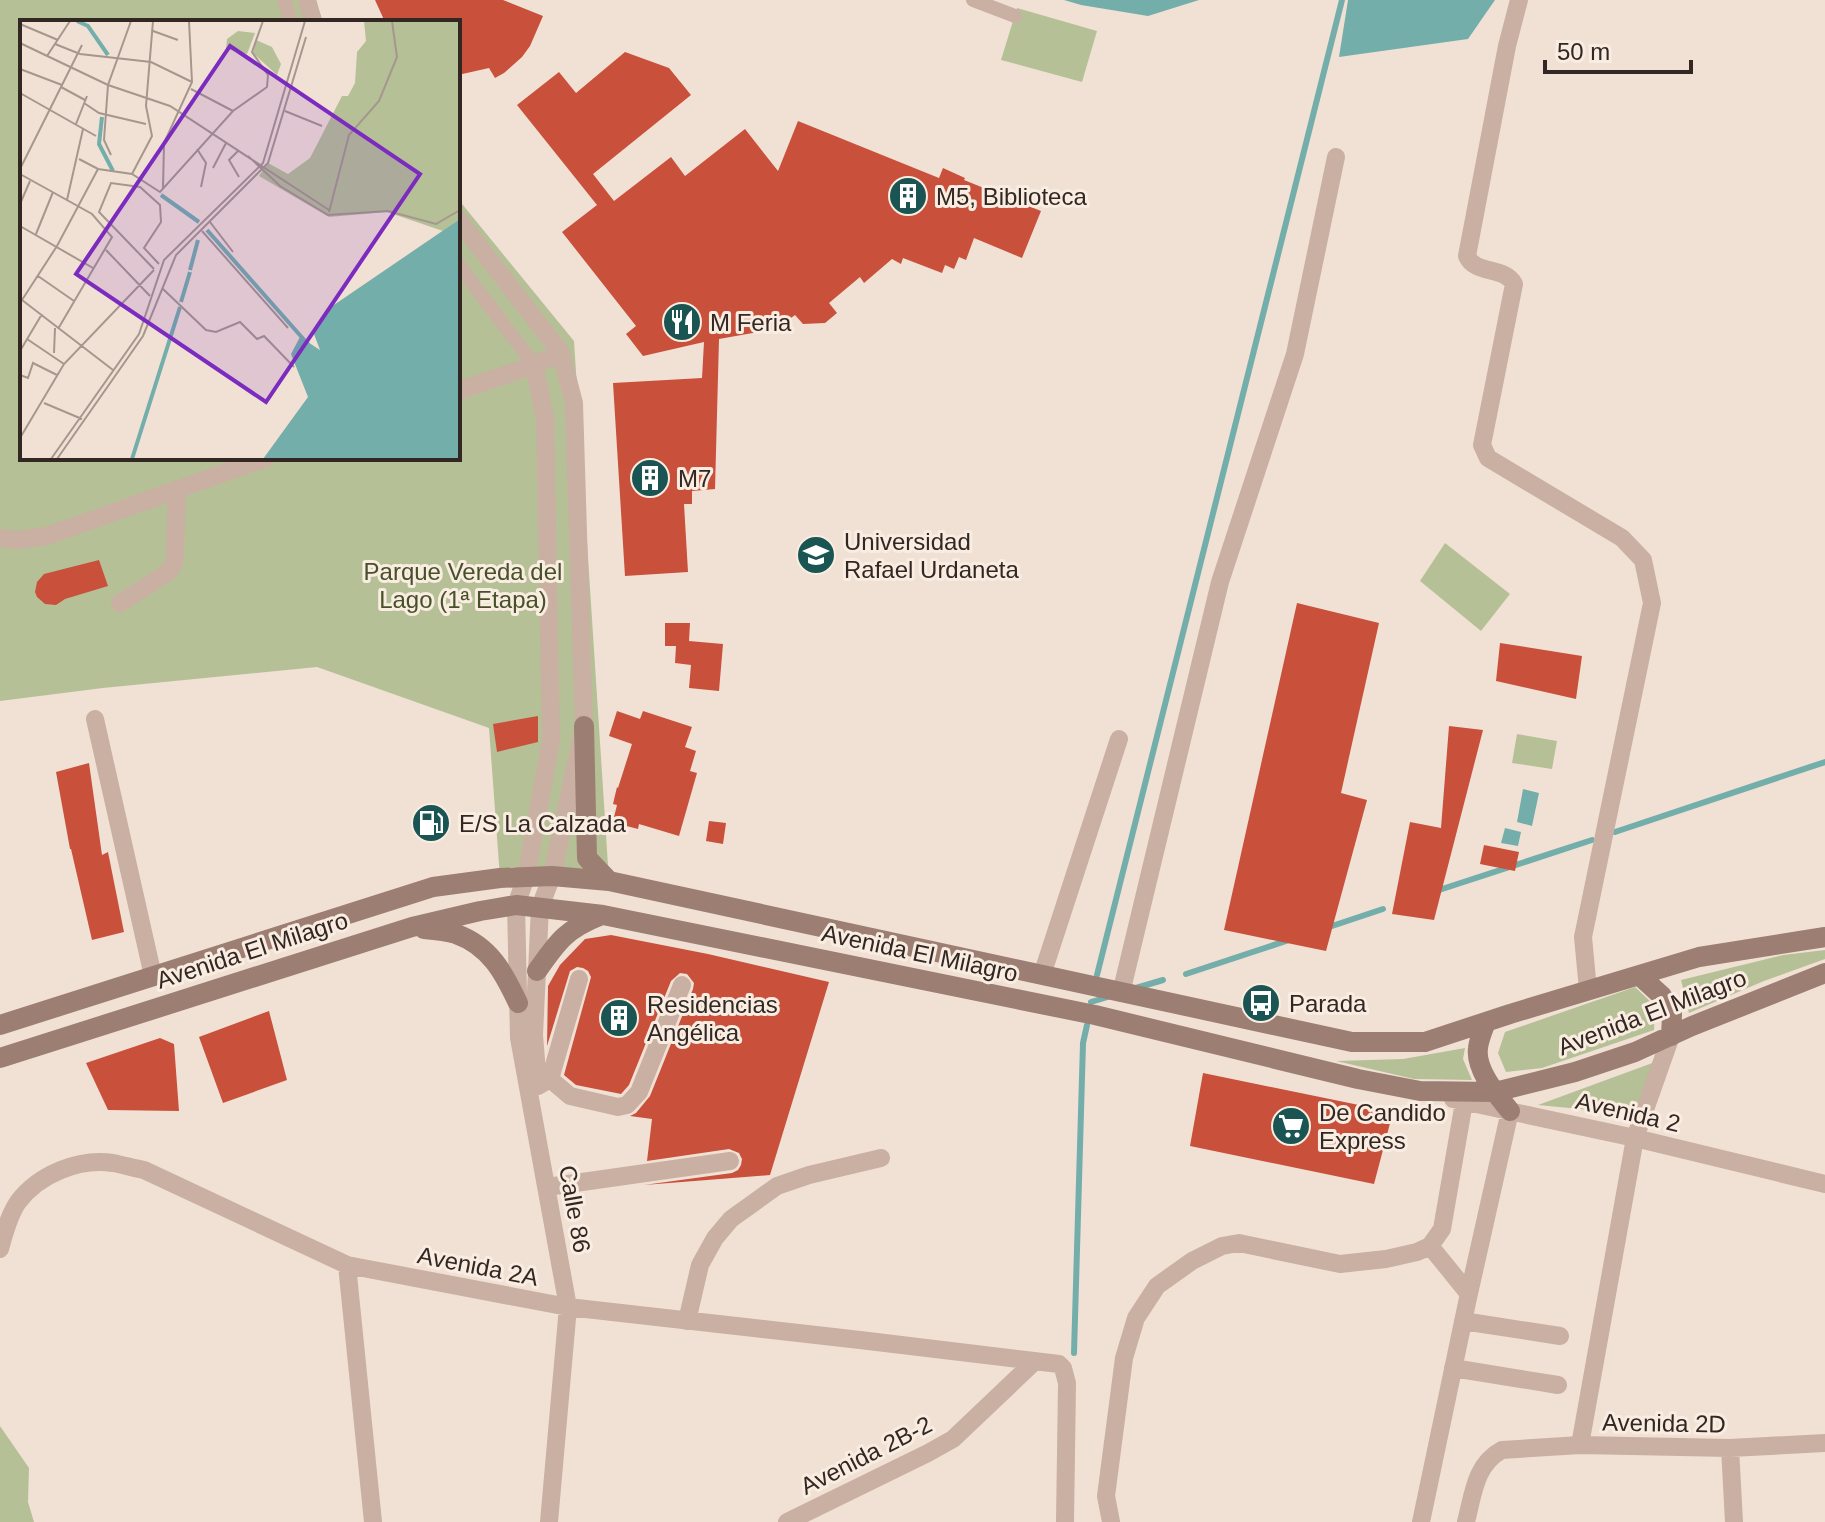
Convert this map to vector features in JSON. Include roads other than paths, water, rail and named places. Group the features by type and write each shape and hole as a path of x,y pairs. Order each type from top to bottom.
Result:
{"main road":[{"path":"584,726 587,858 609,881"},
{"name":"Avenida El Milagro","path":"0,1025 433,887 500,878 552,876 609,881 1352,1042 1425,1042 1699,957 1825,937"},
{"name":"Avenida El Milagro","path":"0,1058 412,927 516,905 603,915 1087,1013 1358,1079 1420,1091 1495,1092 1575,1072 1635,1052 1825,973"},
{"path":"537,971 559,940 586,921 603,915"},
{"path":"412,927 455,934 482,947 503,972 518,1003"},
{"path":"1639,975 1662,996 1672,1015 1671,1036"},
{"path":"1486,1022 1477,1050 1484,1074 1510,1111"}],"street":[{"path":"284,0 290,20"},
{"path":"307,0 312,20"},
{"path":"973,0 1015,16"},
{"path":"1519,0 1507,46 1467,256 1474,266 1508,276 1514,284 1482,445 1488,458 1622,538 1643,560 1652,603 1583,937 1588,990"},
{"path":"1121,993 1220,582 1295,354 1336,157"},
{"path":"460,222 561,353 574,403 584,726 552,876 540,907 534,1035 544,1083 543,1167"},
{"path":"460,267 534,365 545,418 551,740 526,877 516,905"},
{"path":"460,390 561,353"},
{"path":"0,538 18,540 47,536 260,460"},
{"path":"120,603 172,567 175,558 177,489"},
{"path":"95,719 153,976"},
{"path":"1042,975 1119,739"},
{"name":"Calle 86","path":"516,905 519,1038 568,1307 549,1522"},
{"path":"544,1083 579,979"},
{"path":"544,1083 577,1099 618,1107 627,1105 639,1092 682,985"},
{"path":"1580,1445 1635,1138 1671,1036"},
{"name":"Avenida 2","path":"1420,1091 1825,1184"},
{"path":"1111,1522 1106,1496 1124,1358 1136,1318 1157,1286 1192,1261 1222,1246 1239,1243 1340,1264 1386,1259 1430,1246 1442,1229 1464,1102"},
{"path":"1421,1522 1510,1111"},
{"path":"687,1321 700,1265 715,1238 731,1219 777,1186 881,1158"},
{"path":"547,1187 730,1161"},
{"name":"Avenida 2A","path":"0,1249 17,1204 32,1186 61,1169 86,1163 111,1163 144,1170 347,1265 568,1307 1059,1364 1066,1375 1065,1522"},
{"path":"1430,1246 1469,1294"},
{"path":"347,1265 373,1522"},
{"path":"1463,1321 1560,1336"},
{"name":"Avenida 2B-2","path":"787,1522 953,1439 1034,1362"},
{"path":"1453,1368 1558,1385"},
{"name":"Avenida 2D","path":"1466,1522 1482,1467 1502,1450 1580,1445 1730,1448 1825,1443"},
{"path":"1730,1448 1734,1522"}],"water":[{"path":"1064,0 1199,0 1148,16"},
{"path":"1348,0 1495,0 1468,39 1339,57"},
{"path":"1523,789 1539,793 1532,826 1517,822"},
{"path":"1505,828 1521,832 1518,846 1501,843"}],"waterway":[{"path":"1097,975 1342,0"},
{"path":"1615,832 1825,762"},
{"path":"1436,891 1592,840"},
{"path":"1326,928 1383,909"},
{"path":"1186,974 1289,940"},
{"path":"1136,988 1163,980"},
{"path":"1091,1002 1111,996"},
{"path":"1074,1353 1083,1043 1087,1025"}],"place":[{"name":"M5, Biblioteca","path":"908,196"},
{"name":"M Feria","path":"682,322"},
{"name":"M7","path":"650,478"},
{"name":"Universidad Rafael Urdaneta","path":"816,555"},
{"name":"E/S La Calzada","path":"431,823"},
{"name":"Parada","path":"1261,1003"},
{"name":"Residencias Angélica","path":"619,1018"},
{"name":"De Candido Express","path":"1291,1126"}],"park label":[{"name":"Parque Vereda del Lago (1ª Etapa)","path":"463,585"}]}
